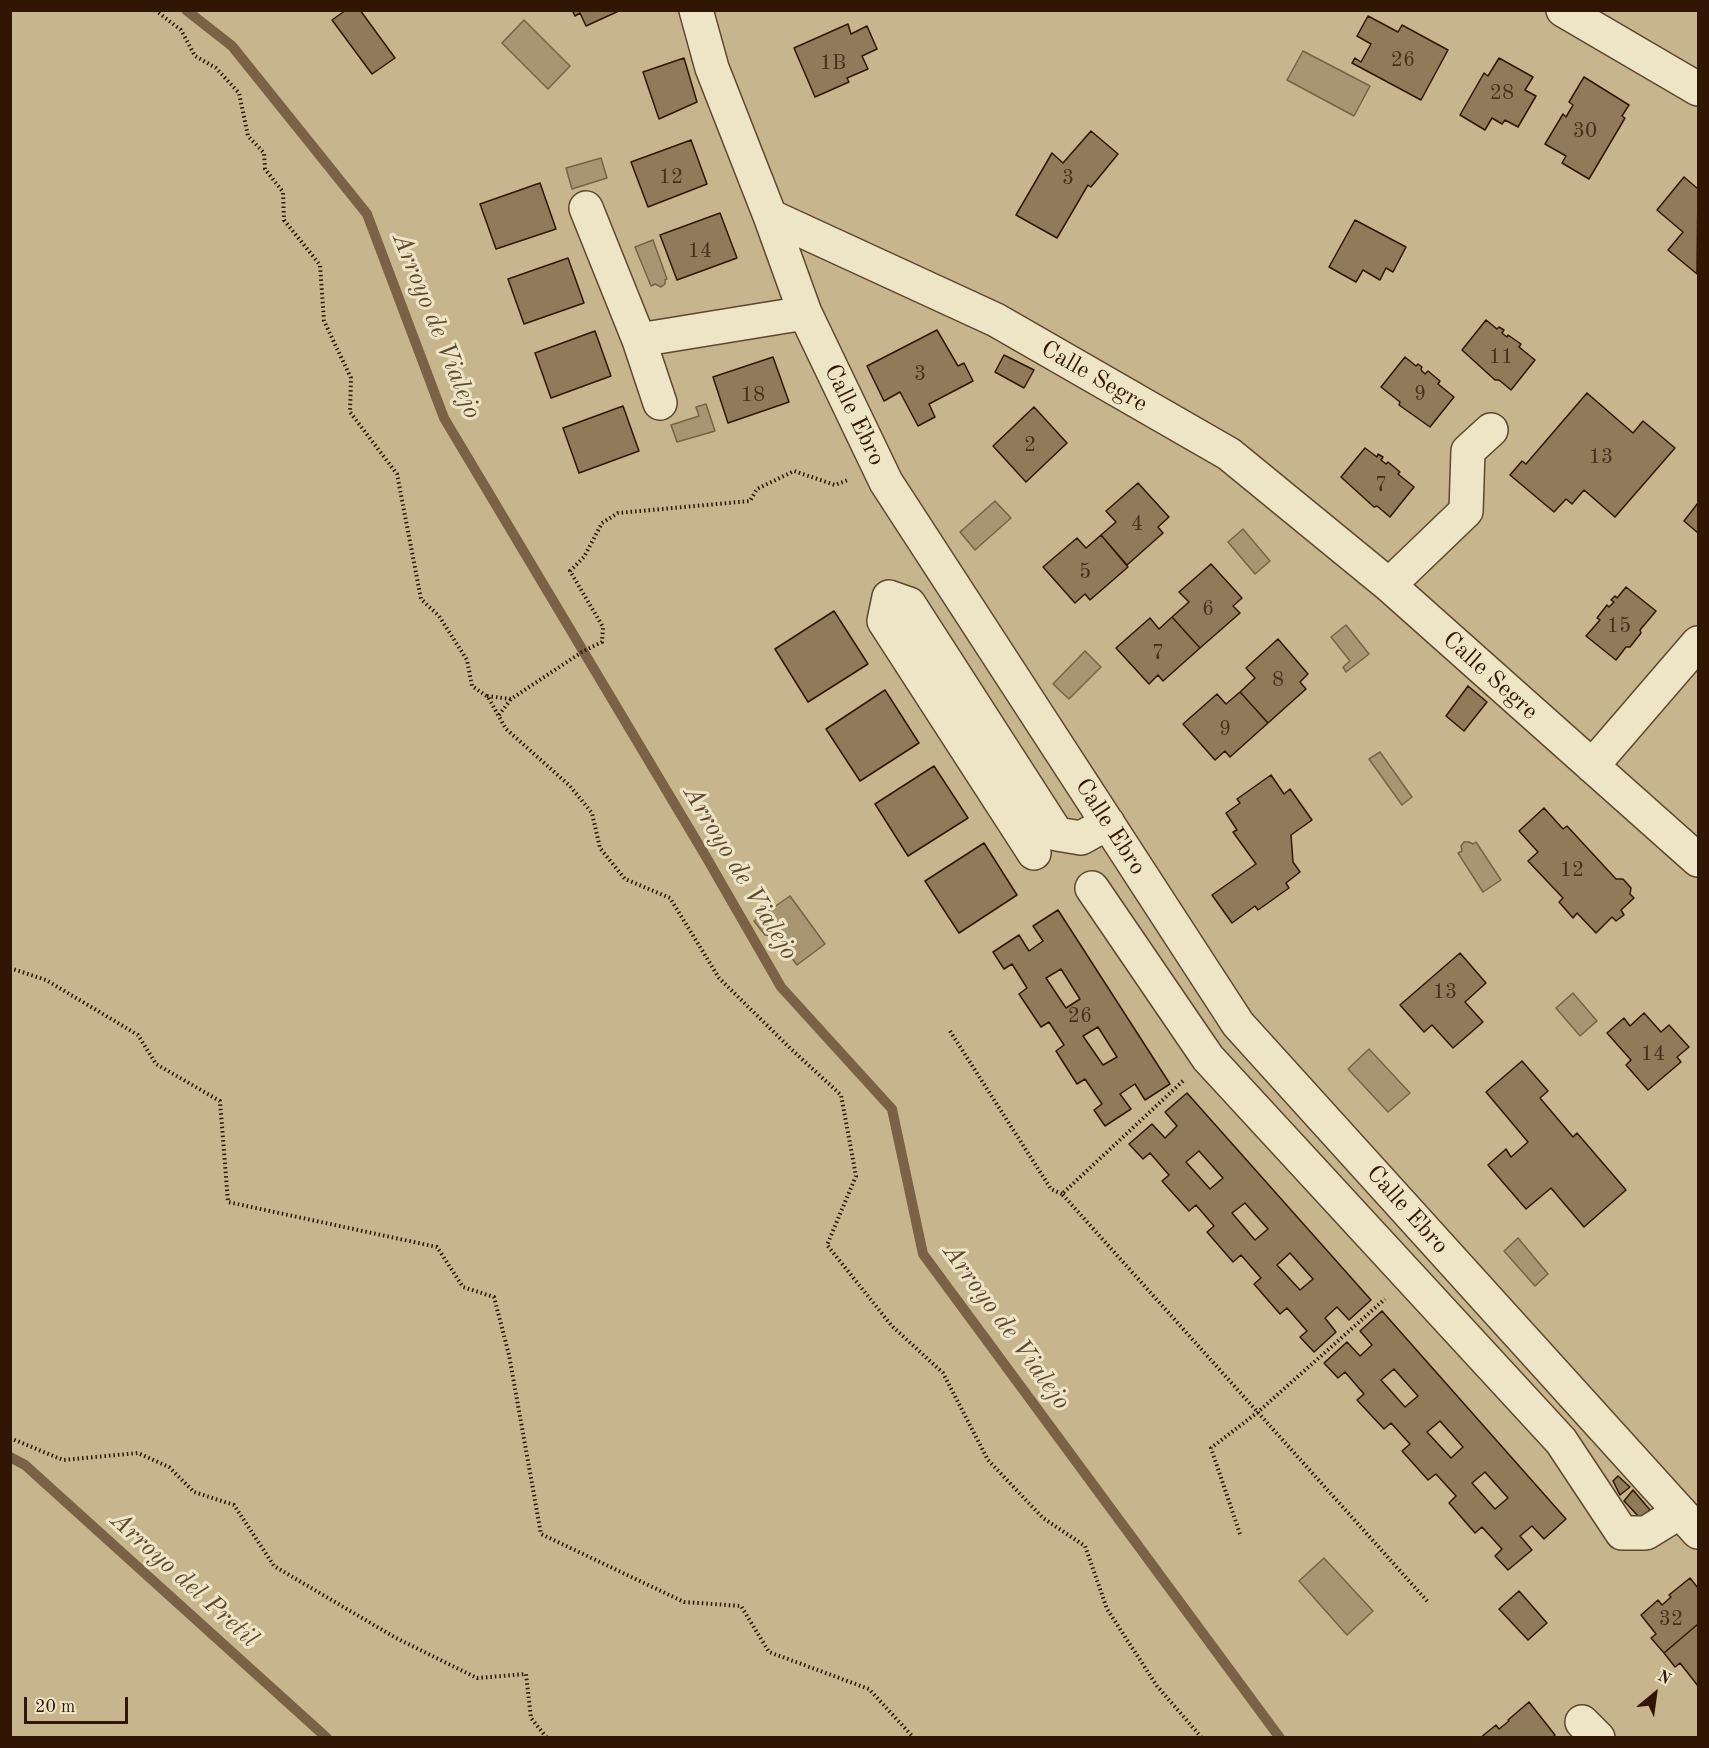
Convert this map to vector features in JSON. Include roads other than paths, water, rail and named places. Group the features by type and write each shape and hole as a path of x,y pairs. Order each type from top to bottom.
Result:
{"street":[{"name":"Calle Ebro","path":"696,10 712,68 805,313 879,467 899,502 1239,1024 1689,1522"},
{"path":"1563,10 1698,89"},
{"path":"586,208 639,339 660,403"},
{"name":"Calle Segre","path":"770,216 996,320 1229,454 1389,585 1698,860"},
{"path":"639,339 805,313"},
{"path":"1389,585 1466,511 1468,451 1491,430"},
{"path":"1034,853 884,621 889,597 909,604 1057,834 1081,838 1108,823"},
{"path":"1592,766 1698,643"},
{"path":"1092,888 1208,1058 1561,1441 1622,1533 1646,1533 1689,1522"}],"waterway":[{"name":"Arroyo de Vialejo","path":"186,10 232,46 367,214 444,418 705,855 781,987 892,1109 923,1254 1280,1738"},
{"name":"Arroyo del Pretil","path":"10,1457 25,1465 327,1738"}]}
